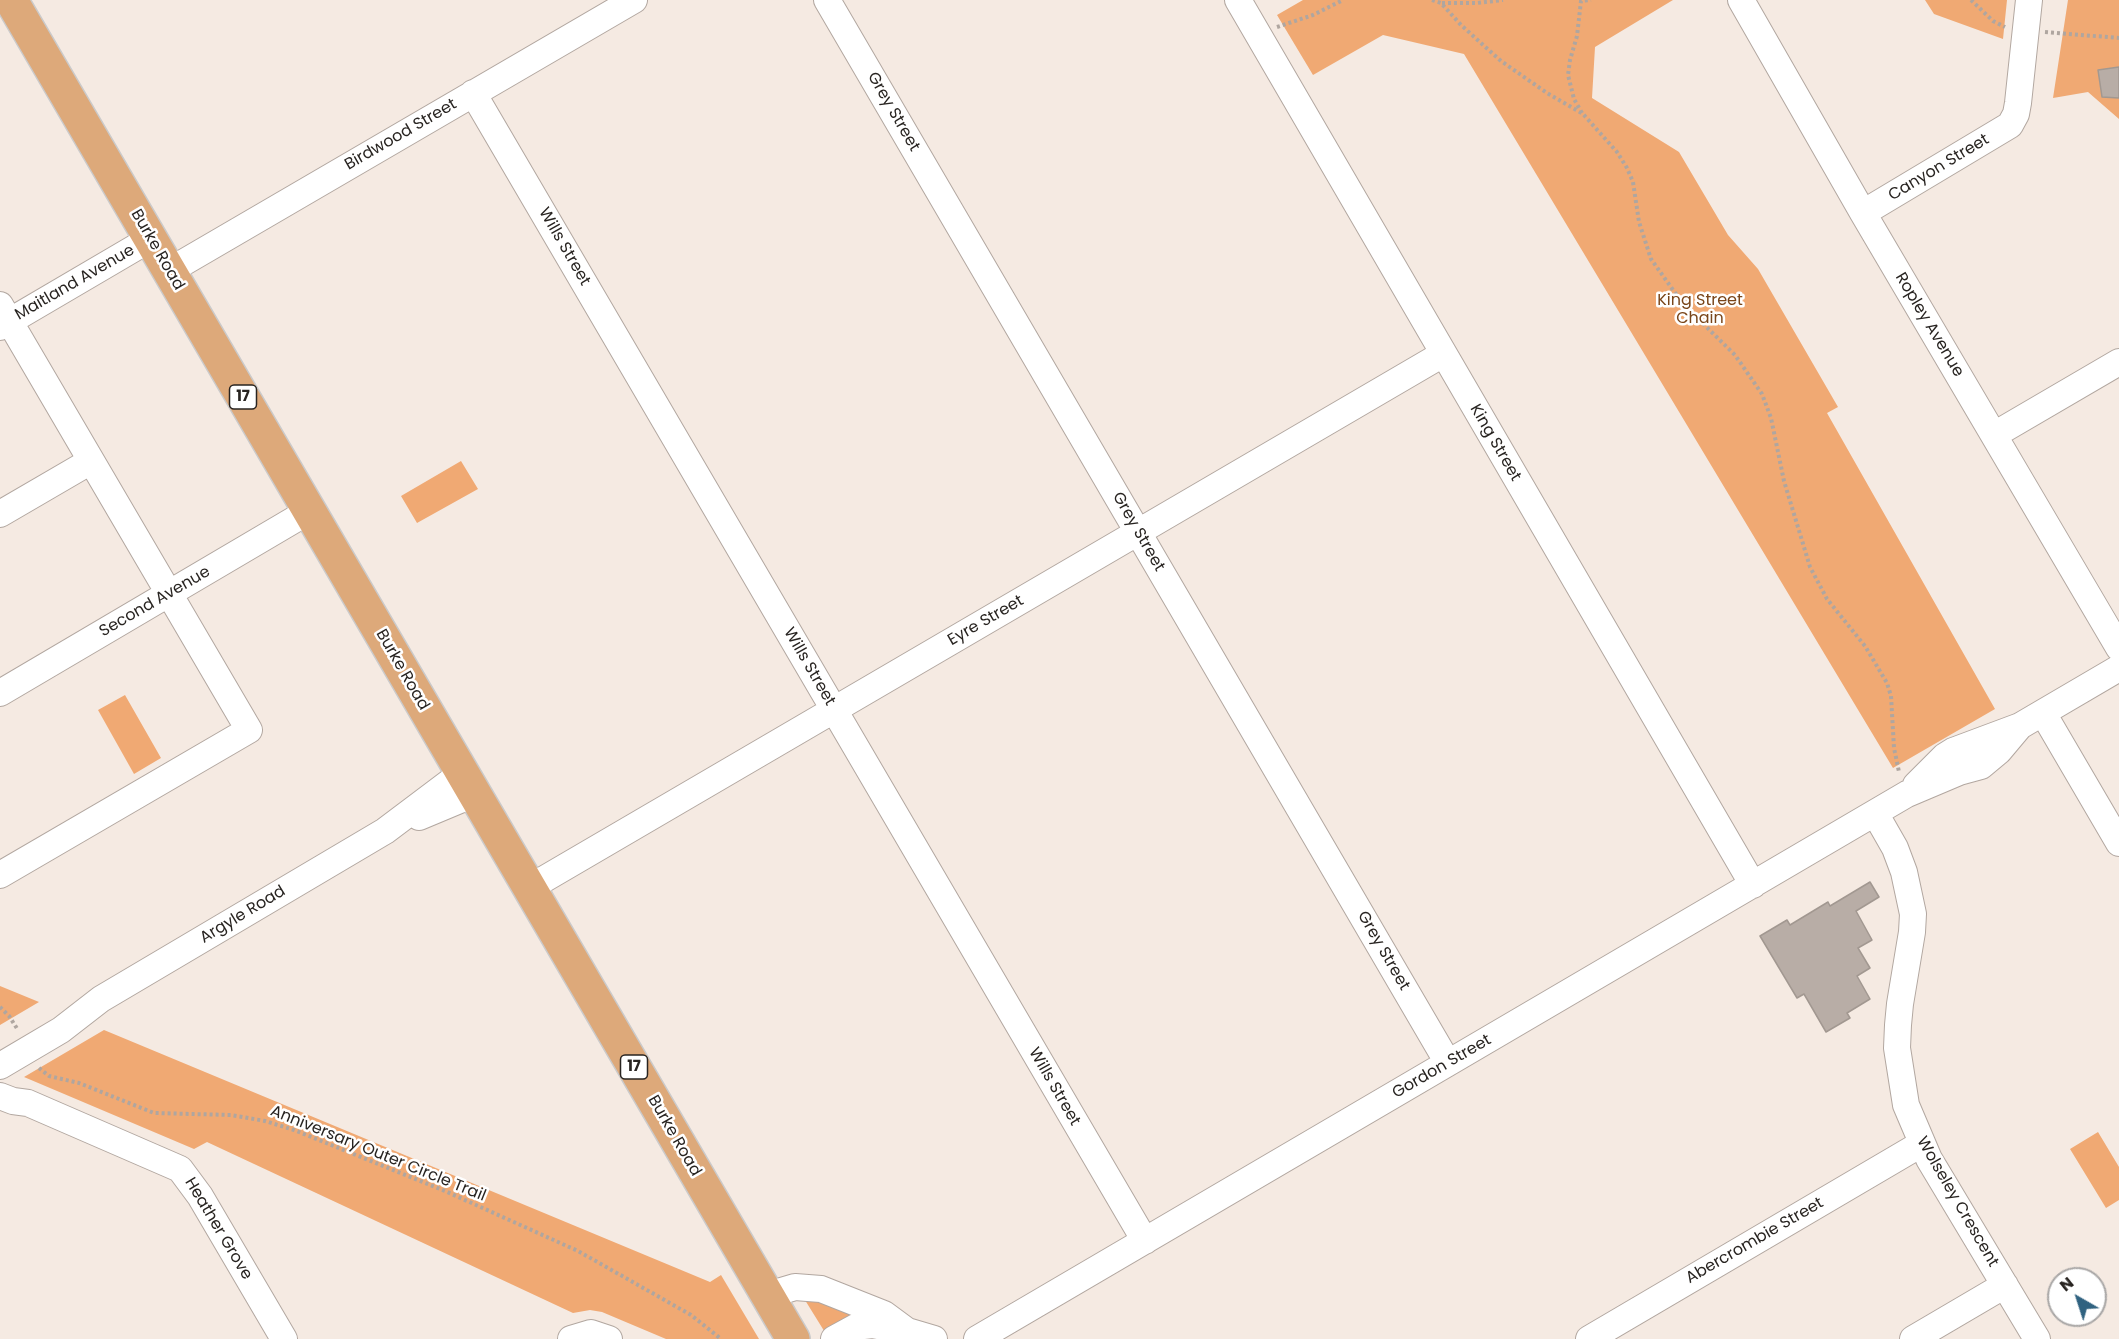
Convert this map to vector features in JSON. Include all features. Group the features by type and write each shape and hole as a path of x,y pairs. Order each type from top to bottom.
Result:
{"main road":[{"name":"Burke Road","path":"11,0 793,1339"}],"street":[{"name":"Birdwood Street","path":"169,271 634,0"},
{"name":"Grey Street","path":"827,0 1448,1063"},
{"name":"King Street","path":"1238,0 1753,885"},
{"name":"Ropley Avenue","path":"1741,0 1863,213 2119,648"},
{"path":"2026,30 2029,0"},
{"name":"Canyon Street","path":"1863,213 2002,131 2013,120 2018,103 2026,30"},
{"name":"Wills Street","path":"473,93 1145,1241"},
{"name":"Maitland Avenue","path":"3,318 150,239"},
{"path":"0,875 249,730 91,461 3,318"},
{"name":"Eyre Street","path":"530,888 1443,354"},
{"path":"1994,435 2119,362"},
{"path":"0,514 91,461"},
{"name":"Second Avenue","path":"0,693 309,511"},
{"name":"Gordon Street","path":"977,1339 1907,794 1959,772 1982,766 1999,752 2020,726 2119,668"},
{"path":"2043,713 2119,843"},
{"name":"Argyle Road","path":"0,1066 17,1045 54,1018 101,999 468,784"},
{"name":"Wolseley Crescent","path":"1875,813 1895,848 1904,872 1913,914 1900,1004 1898,1048 1906,1105 1921,1144 2037,1339"},
{"name":"Heather Grove","path":"0,1075 28,1103"},
{"name":"Heather Grove","path":"0,1096 28,1103 172,1164 185,1174 201,1196 284,1339"},
{"name":"Abercrombie Street","path":"1588,1339 1921,1144"},
{"path":"1914,1339 2005,1285"},
{"path":"768,1295 795,1287 821,1289 884,1314 908,1331"},
{"path":"834,1339 862,1325 908,1331 934,1339"},
{"path":"571,1339 591,1333 609,1339"}],"path":[{"path":"1280,27 1313,15 1343,0"},
{"path":"1432,0 1441,3 1503,0"},
{"path":"1575,0 1591,0"},
{"path":"1971,0 1993,21 2001,25 2026,30 2119,38"},
{"path":"1581,1 1577,36 1568,75 1574,99 1583,114 1617,152 1627,168 1633,182 1639,222 1651,259 1683,304 1735,355 1762,394 1771,418 1784,482 1810,567 1827,599 1865,646 1887,683 1891,696 1896,764 1907,794"},
{"path":"1441,3 1467,31 1501,61 1547,93 1583,114"},
{"name":"Anniversary Outer Circle Trail","path":"0,1007 9,1016 17,1045 49,1076 79,1083 142,1109 168,1114 231,1115 266,1121 294,1130 445,1191 598,1262 691,1315 721,1339"}],"green space":[{"name":"King Street Chain","path":"1303,0 1673,0 1595,47 1592,98 1679,152 1728,235 1758,269 1838,407 1827,413 1995,709 1893,768 1464,54 1383,35 1313,75 1277,15"},
{"path":"1925,0 2007,0 2003,39 1934,14"},
{"path":"2068,0 2119,0 2119,119 2088,92 2053,98"},
{"path":"461,461 478,489 417,523 401,496"},
{"path":"125,695 161,758 134,774 98,710"},
{"path":"0,986 39,1002 0,1025"},
{"path":"104,1030 710,1282 721,1275 759,1339 666,1339 602,1312 590,1310 573,1313 207,1142 194,1149 24,1077"},
{"path":"2098,1132 2119,1167 2119,1200 2106,1208 2070,1149"},
{"path":"800,1292 863,1310 826,1334"}],"building":[{"path":"2119,67 2119,98 2102,97 2098,70"},
{"path":"1870,882 1879,897 1856,911 1872,940 1858,948 1870,968 1857,976 1870,999 1847,1013 1850,1018 1826,1032 1804,994 1797,998 1760,936 1787,920 1790,925 1828,902 1830,906"}]}
